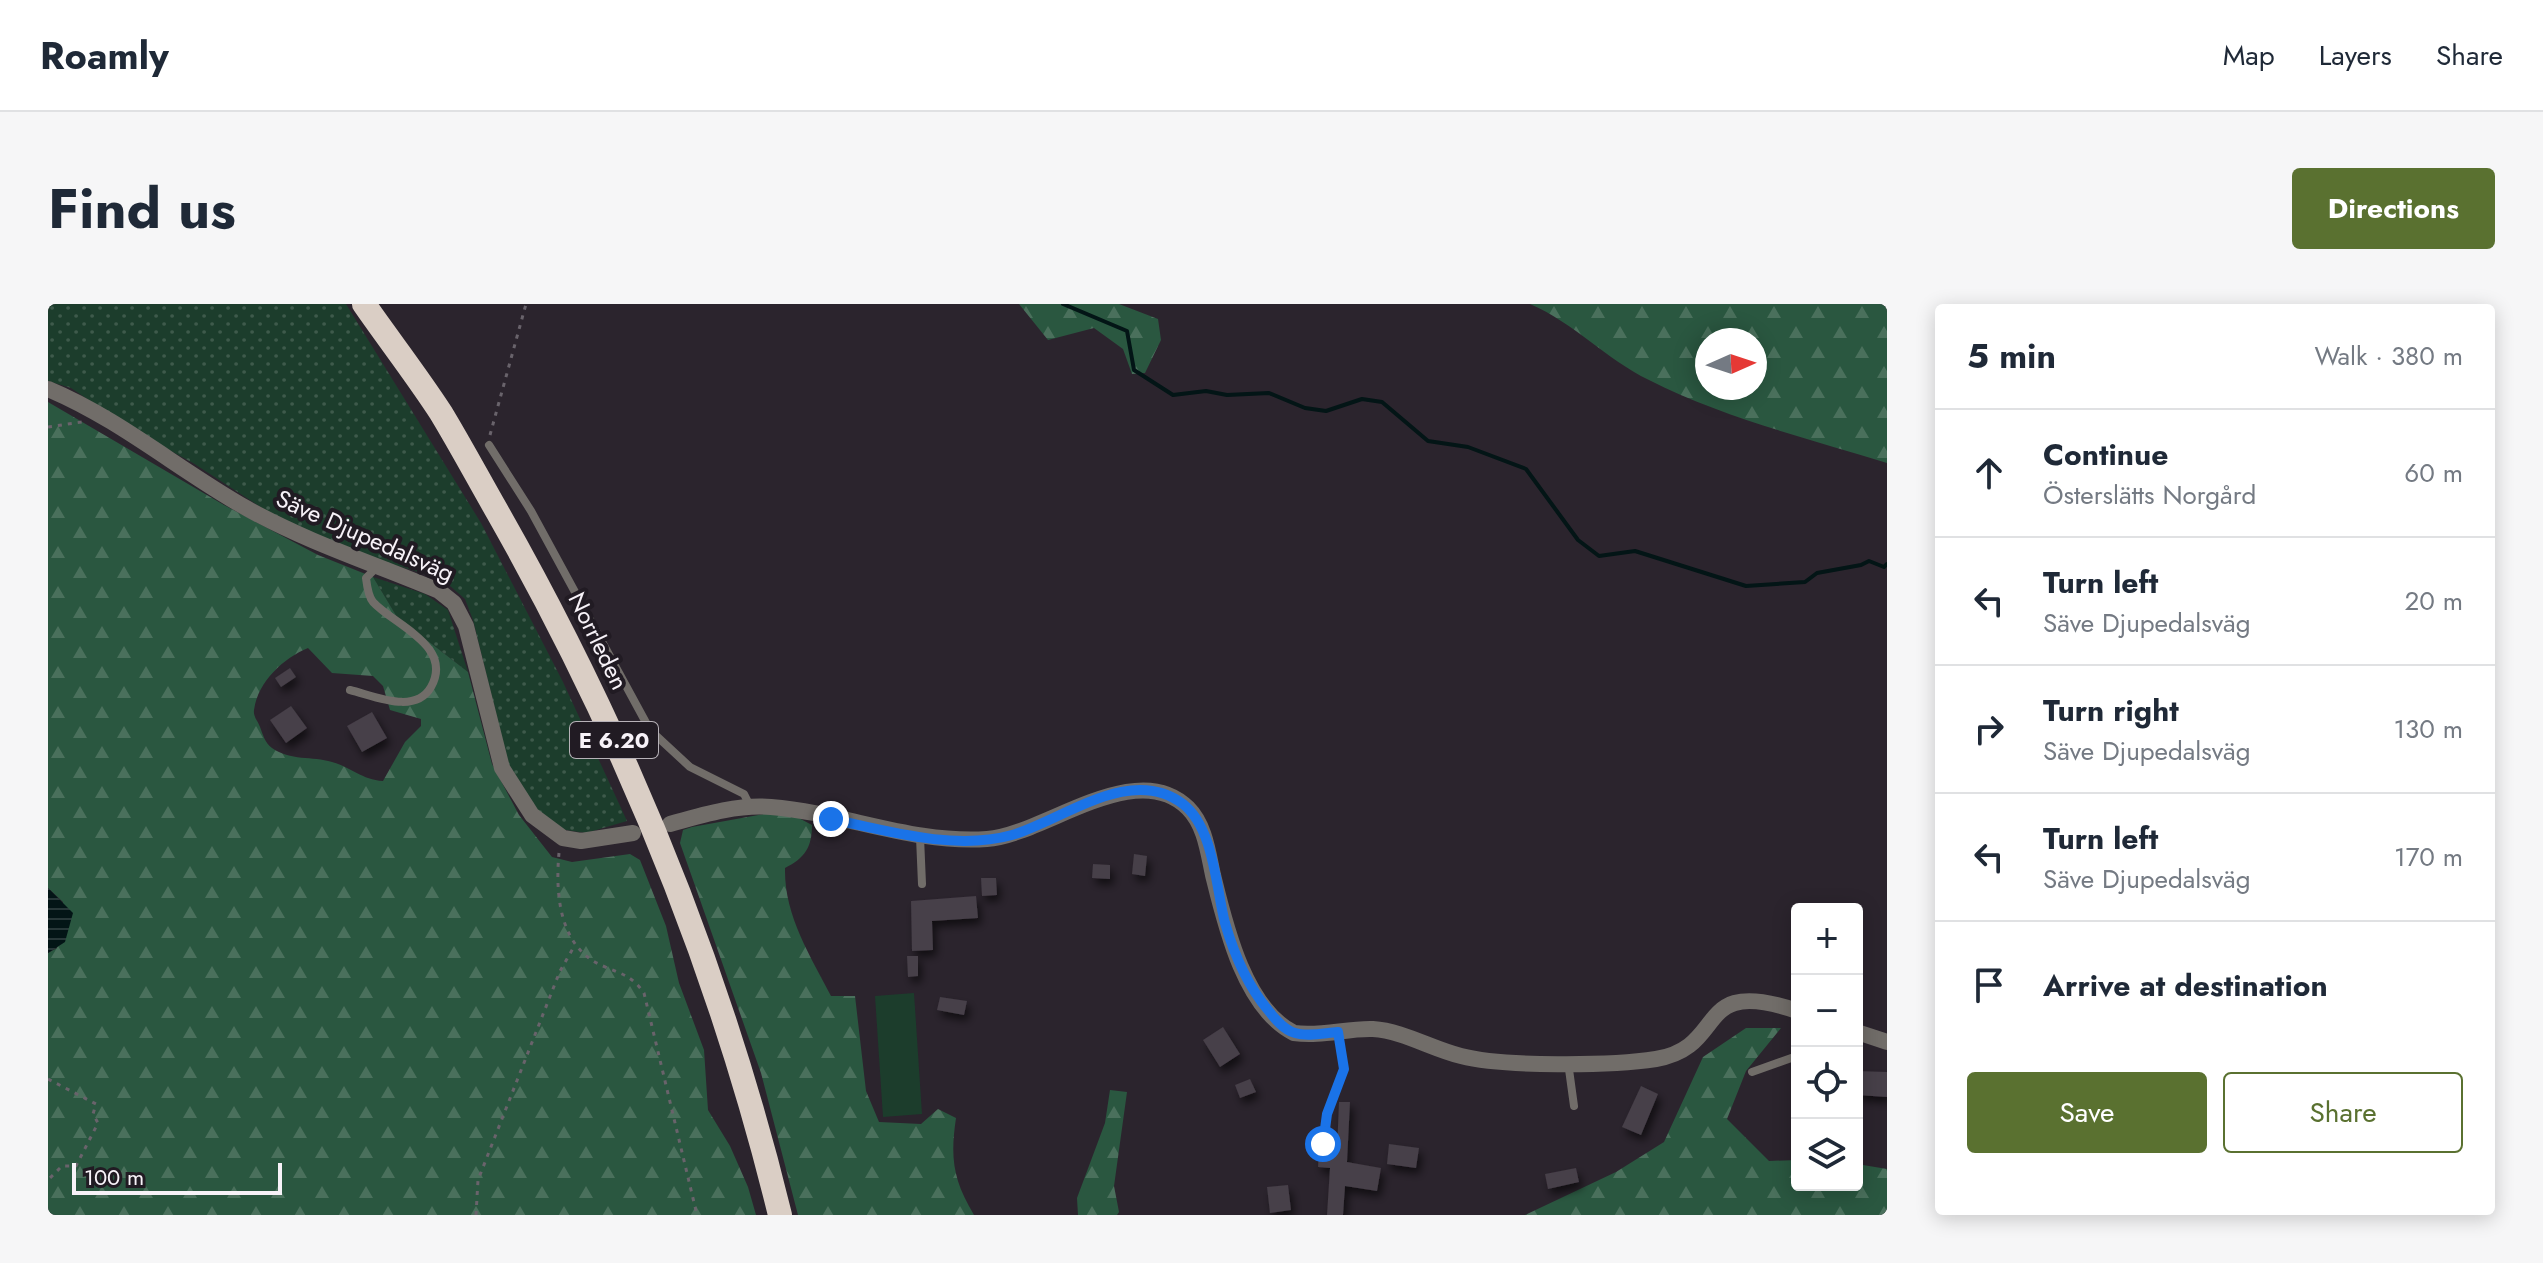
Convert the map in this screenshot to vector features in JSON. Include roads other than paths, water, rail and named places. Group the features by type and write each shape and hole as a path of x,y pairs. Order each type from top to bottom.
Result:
{"highway":[{"name":"Norrleden","path":"364,304 441,414 520,552 554,613 645,808 678,889 731,1044 780,1215"}],"street":[{"name":"Säve Djupedalsväg","path":"48,389 82,403 245,508 301,537 439,591 454,603 466,626 502,768 532,815 563,838 581,841 633,833"},
{"path":"670,824 750,807 774,807 920,837 987,839 1009,836 1098,799 1127,792 1151,791 1174,798 1188,808 1201,829 1231,941 1258,997 1283,1026 1294,1033 1387,1032 1476,1059 1568,1062 1643,1060 1676,1054 1699,1036 1718,1012 1740,1000 1762,1001 1791,1009"},
{"path":"1863,1034 1887,1042"}],"lane":[{"path":"489,445 539,525 650,730 690,767 744,794 750,807"},
{"path":"350,690 400,702 416,702 429,691 435,678 434,660 426,643 371,600 366,578 379,566"},
{"path":"920,837 922,884"},
{"path":"1323,1144 1327,1114 1344,1069 1338,1032"},
{"path":"1752,1072 1791,1058"},
{"path":"1568,1062 1574,1106"}],"waterway":[{"path":"1063,304 1127,331 1134,370 1173,395 1206,391 1227,395 1269,393 1305,408 1326,411 1362,399 1382,402 1428,441 1468,447 1526,469 1578,540 1599,556 1635,551 1746,586 1805,582 1817,573 1869,561 1884,567 1887,564"}]}
